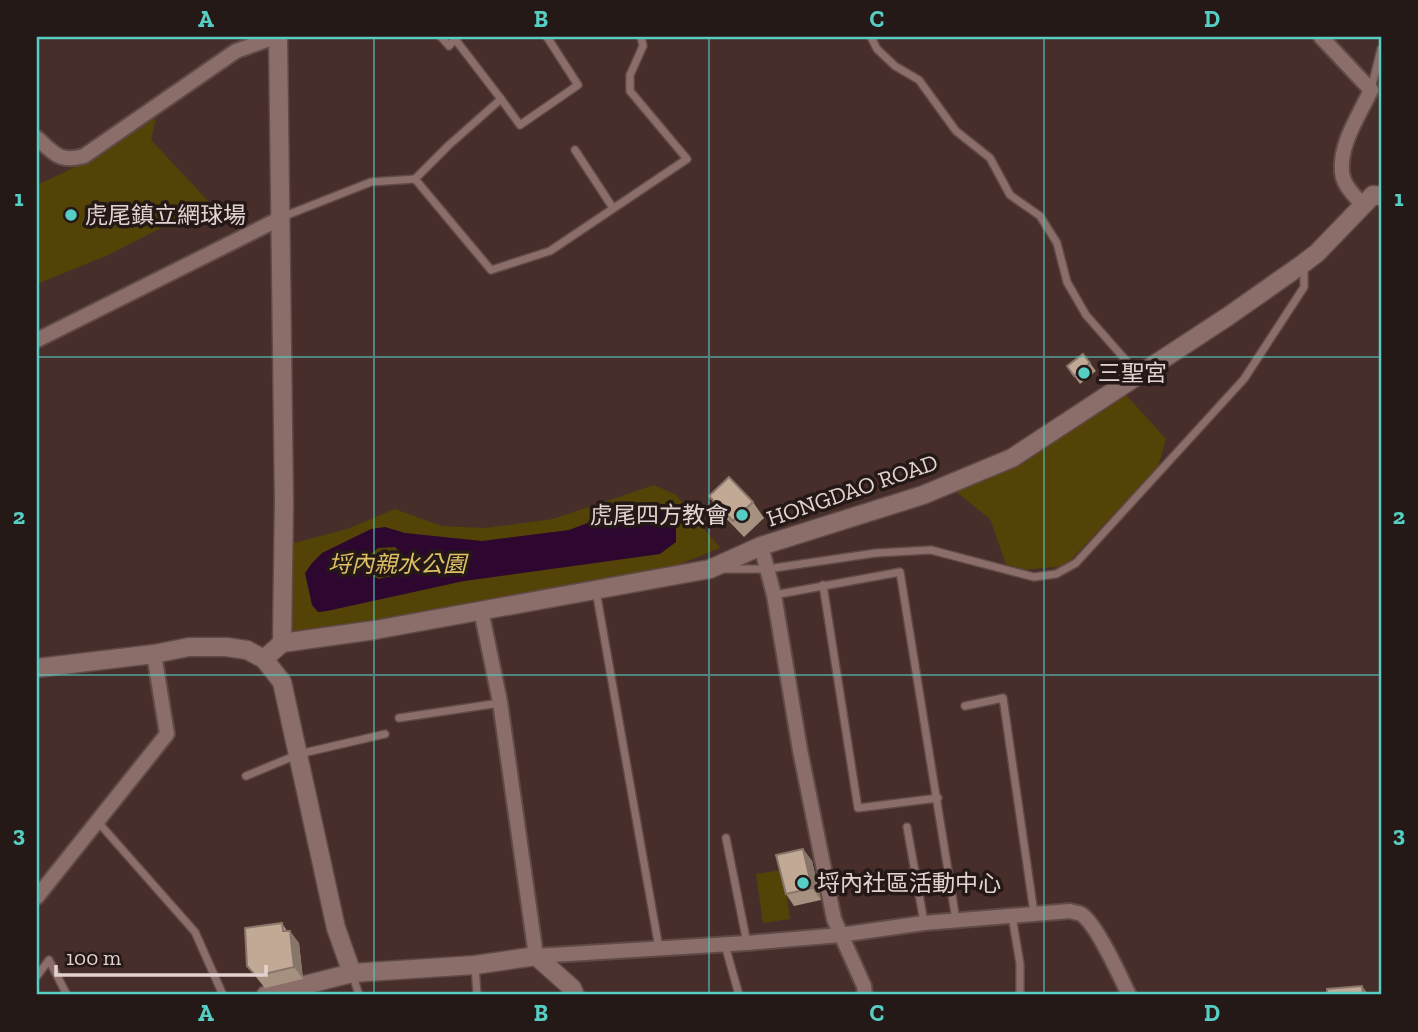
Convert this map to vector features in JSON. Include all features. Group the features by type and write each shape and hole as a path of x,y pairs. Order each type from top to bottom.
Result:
{"street":[{"path":"37,138 58,157 69,160 83,156 236,51 276,37 284,502 282,643 264,659"},
{"path":"1321,37 1371,90 1345,146 1342,173 1349,189 1362,204"},
{"name":"HONGDAO ROAD","path":"282,643 375,630 710,569 761,546 923,495 1012,457 1139,375 1304,263 1317,253 1362,204 1373,195 1381,196"},
{"path":"37,340 281,218"},
{"path":"761,546 774,595 800,750 834,919 864,986 865,995"},
{"path":"481,611 500,702 536,956 572,988 575,995"},
{"path":"37,668 155,654 189,647 247,650 264,659 282,682 336,928 352,973"},
{"path":"37,897 167,734 155,654"},
{"path":"266,995 352,973 475,965 536,956 725,945 840,935 924,923 1070,911 1081,913 1108,954 1129,995"}],"lane":[{"path":"440,37 449,46 456,38 520,125 578,85 547,37"},
{"path":"415,179 491,270 550,251 687,159 630,91 630,75 643,46 641,37"},
{"path":"871,37 877,49 895,66 919,80 956,131 990,158 1010,195 1040,216 1057,243 1067,282 1086,315 1139,375"},
{"path":"1371,90 1381,49"},
{"path":"281,218 372,182 415,179 500,99"},
{"path":"575,150 613,208"},
{"path":"710,569 767,569 876,553 931,550 1034,577 1056,574 1076,563 1244,379 1304,287 1304,263"},
{"path":"774,595 900,572 957,920"},
{"path":"823,586 858,808 938,798"},
{"path":"596,590 659,949"},
{"path":"965,706 1003,698 1034,914"},
{"path":"399,718 500,702"},
{"path":"246,776 299,754 385,734"},
{"path":"98,822 195,932 223,995"},
{"path":"907,827 924,923"},
{"path":"726,838 747,943"},
{"path":"1012,916 1020,964 1020,995"},
{"path":"725,945 739,995"},
{"path":"37,976 50,960 67,995"},
{"path":"475,965 477,995"},
{"path":"352,973 359,995"}],"green space":[{"path":"156,118 151,140 210,203 108,255 37,284 37,185 69,170"},
{"path":"1125,394 1166,439 1158,467 1065,566 1023,570 1006,564 990,519 953,489"},
{"name":"埒內親水公園","path":"654,485 676,495 720,548 668,569 290,635 290,544 347,529 395,509 441,526 485,528 553,519"},
{"path":"783,870 790,919 763,923 756,874"}],"shaded area":[{"path":"657,502 676,525 676,542 660,554 464,581 327,611 318,612 312,605 305,573 312,563 322,553 371,529 385,527 405,533 482,541 569,530 641,503","holes":["395,547 404,556 405,569 392,576 379,579 366,573 366,558 378,548"]}],"building":[{"path":"1083,354 1090,363 1074,376 1067,366"},
{"path":"729,477 753,502 733,521 709,496"},
{"path":"803,849 812,888 786,894 776,855"},
{"path":"282,923 283,931 290,931 294,967 256,976 247,966 245,928"},
{"path":"1362,986 1363,995 1327,995 1327,989"}],"place":[{"name":"虎尾鎮立網球場","path":"71,215"},
{"name":"三聖宮","path":"1084,373"},
{"name":"虎尾四方教會","path":"742,515"},
{"name":"埒內社區活動中心","path":"803,883"}]}
